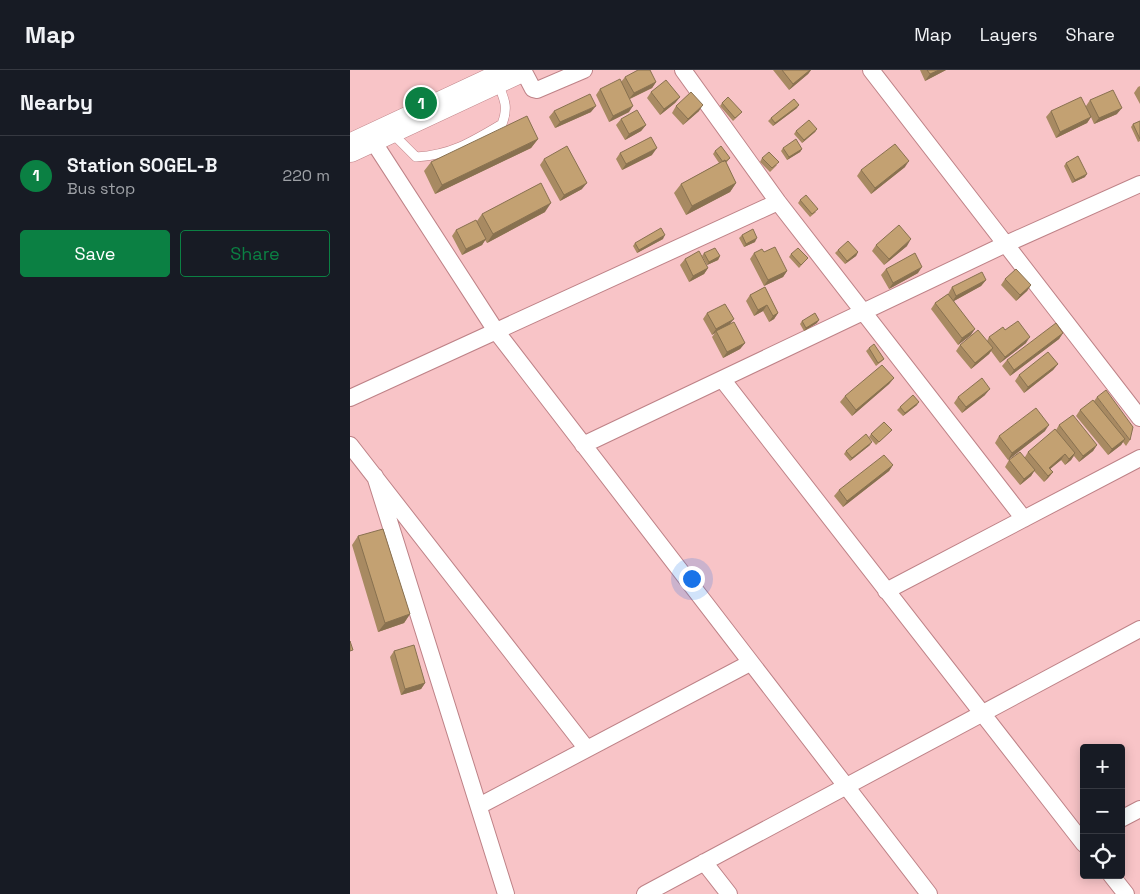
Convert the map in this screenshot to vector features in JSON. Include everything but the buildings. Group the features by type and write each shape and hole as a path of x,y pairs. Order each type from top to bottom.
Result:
{"highway":[{"path":"370,139 507,75"}],"street":[{"path":"523,70 528,82 533,89 537,90 584,70"},
{"path":"683,70 778,202 1024,519"},
{"path":"871,70 1140,418"},
{"path":"370,139 496,331 929,894"},
{"path":"583,445 1006,244 1140,184"},
{"path":"350,398 778,202"},
{"path":"722,379 1080,838"},
{"path":"350,445 587,749"},
{"path":"886,591 1140,458"},
{"path":"374,476 506,894"},
{"path":"646,894 1140,629"},
{"path":"478,806 750,663"},
{"path":"1125,817 1140,809"},
{"path":"704,862 729,894"},
{"path":"1114,879 1126,894"}],"lane":[{"path":"370,139 416,157 435,156 459,148 502,124 506,113 504,97 507,75"}],"place":[{"name":"Station SOGEL-B","path":"421,103"}]}
